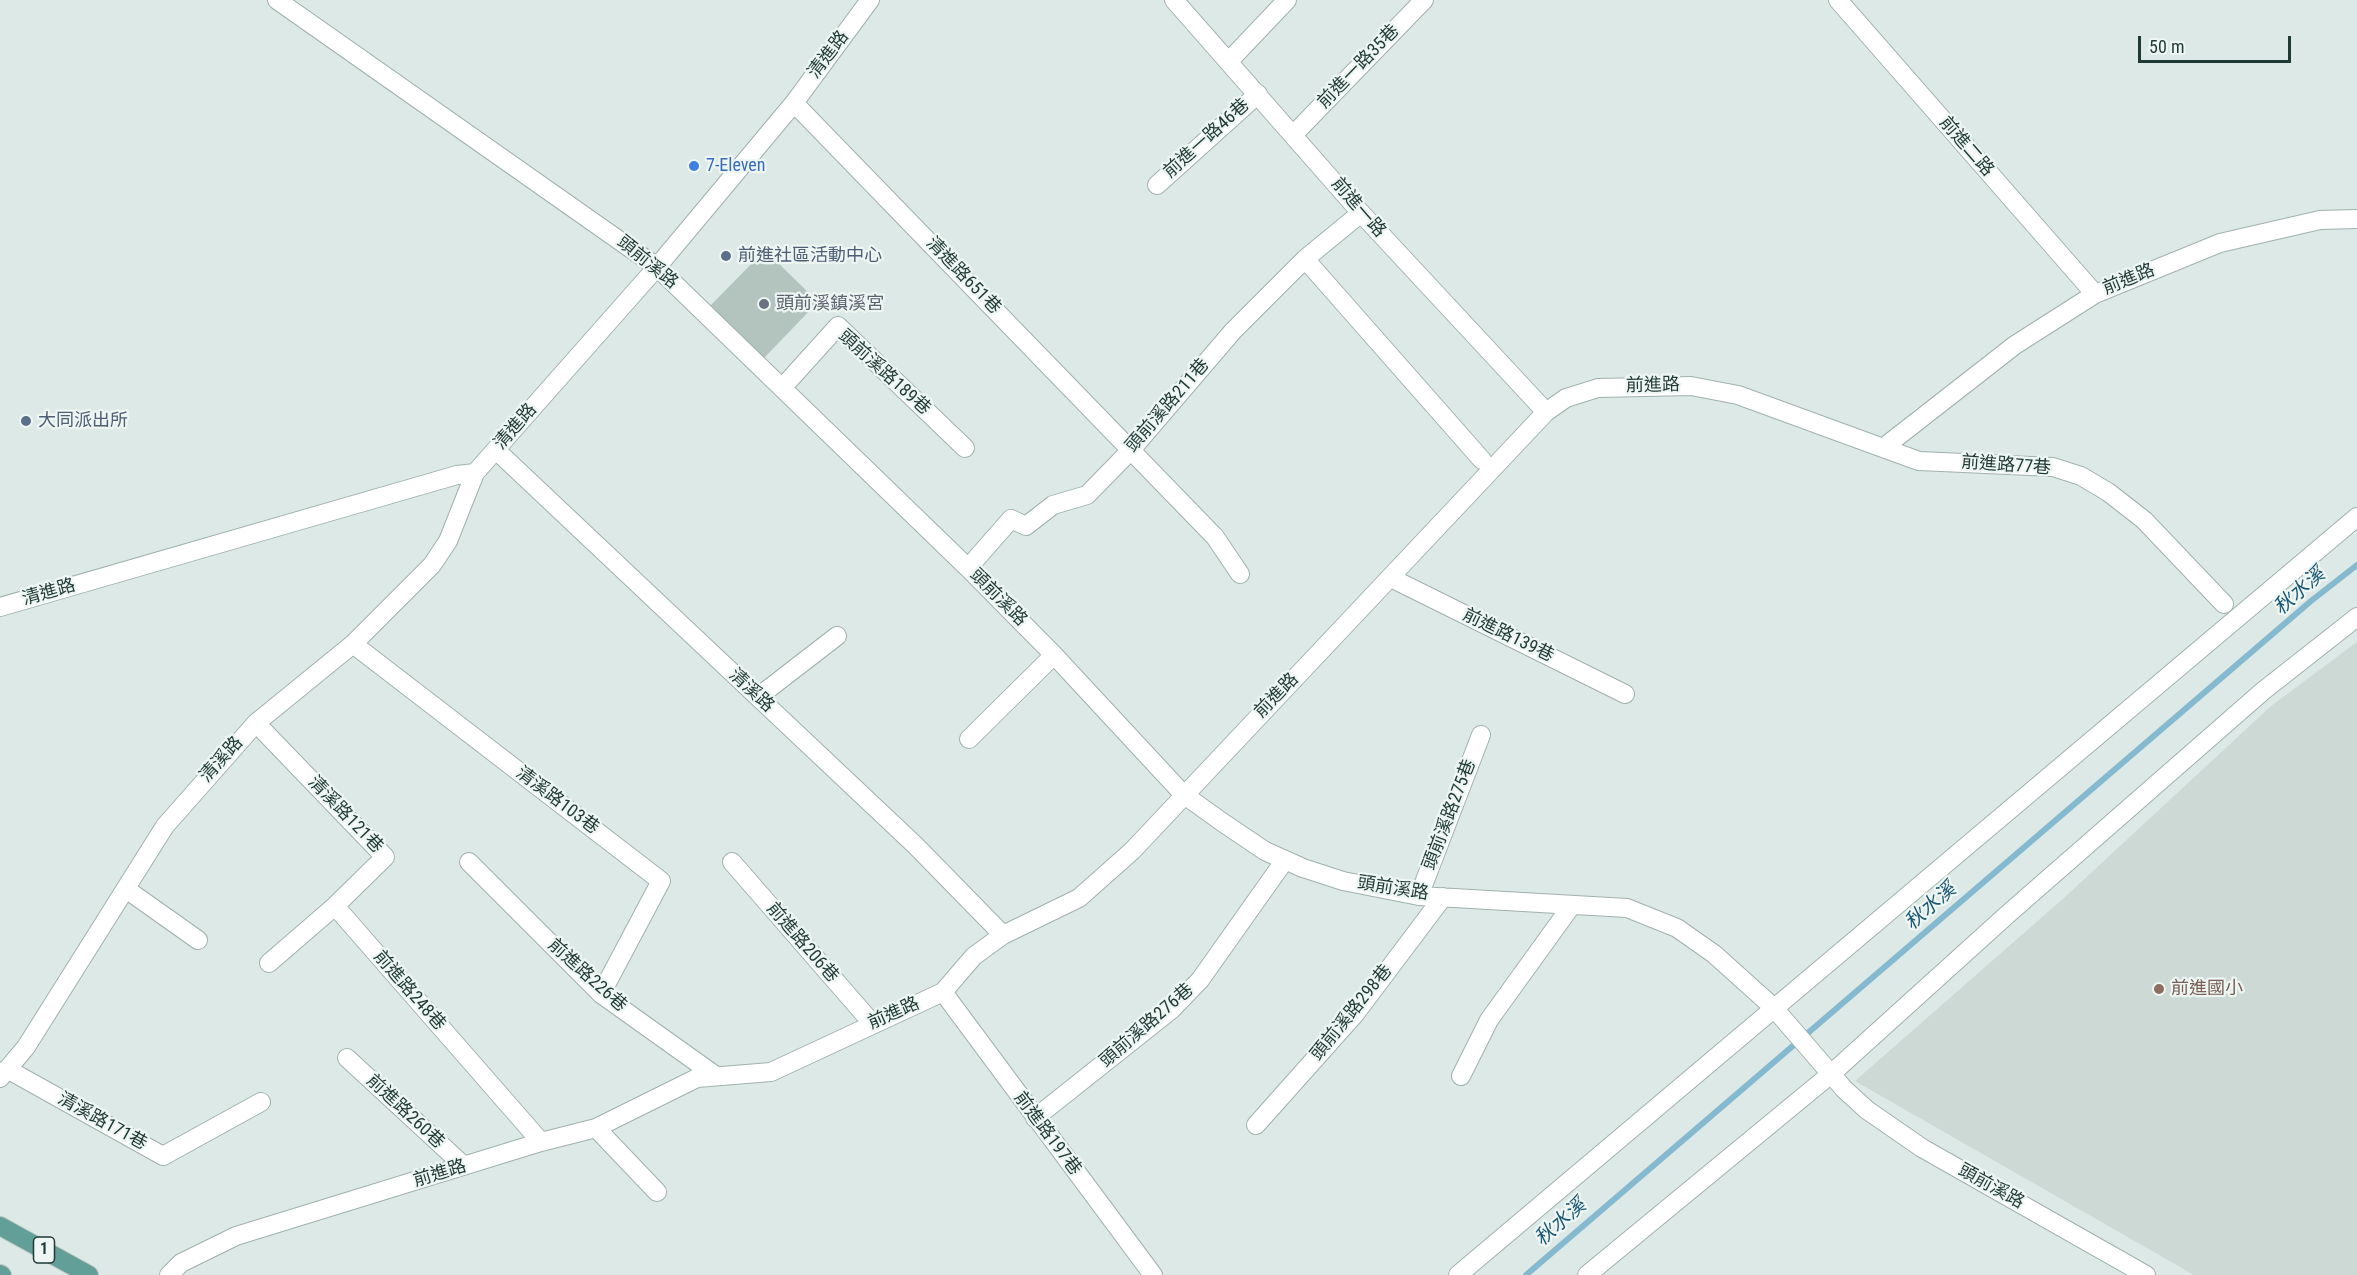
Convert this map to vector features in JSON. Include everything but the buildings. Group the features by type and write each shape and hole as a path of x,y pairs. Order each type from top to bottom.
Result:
{"main road":[{"name":"1","path":"0,1226 89,1275"}],"street":[{"name":"頭前溪路","path":"277,0 657,267 968,568 1054,655 1183,794 1265,851 1343,881 1419,896 1627,908 1677,928 1714,954 1789,1022 1844,1089 1867,1110 1922,1148 2146,1275"},
{"name":"清進路","path":"0,607 458,475 475,473 657,267 794,103 870,0"},
{"name":"前進一路","path":"1174,0 1361,213 1546,412"},
{"path":"1229,61 1287,0"},
{"name":"前進一路35巷","path":"1294,134 1424,0"},
{"name":"前進二路","path":"1838,0 2095,294"},
{"name":"前進一路46巷","path":"1157,185 1258,94"},
{"name":"清進路651巷","path":"794,103 1132,449 1215,537 1240,574"},
{"name":"頭前溪路211巷","path":"968,568 1011,519 1026,526 1053,505 1082,499 1132,449 1233,331 1305,259 1361,213"},
{"name":"前進路","path":"169,1275 181,1263 236,1236 540,1142 596,1128 697,1078 771,1072 872,1023 943,992 974,956 1003,935 1079,898 1132,851 1183,794 1391,578 1546,412 1566,398 1598,388 1691,386 1738,395 1883,448 2015,345 2095,294 2220,243 2320,220 2357,219"},
{"path":"1305,259 1482,460"},
{"name":"頭前溪路189巷","path":"782,388 838,326 965,448"},
{"name":"前進路77巷","path":"1883,448 1919,461 2053,467 2081,476 2108,492 2144,520 2224,604"},
{"name":"清溪路","path":"496,450 916,846 1003,935"},
{"name":"清溪路","path":"4,1074 26,1047 177,811 256,723 352,644 432,565 448,541 475,473"},
{"path":"1458,1275 1773,1007 2357,517"},
{"name":"前進路139巷","path":"1391,578 1625,694"},
{"path":"1587,1275 1829,1071 2246,706 2357,617"},
{"path":"758,697 837,636"},
{"name":"清溪路103巷","path":"352,644 661,881 602,994"},
{"path":"969,739 1054,655"},
{"name":"清溪路121巷","path":"256,723 385,857 335,906"},
{"name":"頭前溪路275巷","path":"1419,896 1481,735"},
{"name":"頭前溪路276巷","path":"1035,1118 1171,1010 1200,980 1285,860"},
{"name":"前進路226巷","path":"469,862 602,994 716,1076"},
{"name":"前進路206巷","path":"732,862 872,1023"},
{"path":"126,889 198,940"},
{"name":"頭前溪路298巷","path":"1256,1125 1355,1014 1443,897"},
{"path":"1461,1076 1489,1020 1572,905"},
{"path":"269,963 335,906"},
{"name":"前進路248巷","path":"335,906 540,1142"},
{"name":"前進路197巷","path":"943,992 1153,1275"},
{"name":"前進路260巷","path":"347,1059 464,1166"},
{"name":"清溪路171巷","path":"4,1074 163,1156 261,1102"},
{"path":"596,1128 657,1192"}],"shaded area":[{"name":"前進國小","path":"2357,642 2357,1275 2194,1275 1855,1081 2065,897 2271,706"}],"waterway":[{"name":"秋水溪","path":"1526,1275 2311,601 2357,565"}],"place":[{"name":"7-Eleven","path":"694,166"},
{"name":"前進社區活動中心","path":"726,256"},
{"name":"頭前溪鎮溪宮","path":"764,304"},
{"name":"大同派出所","path":"26,421"},
{"name":"前進國小","path":"2159,989"}]}
